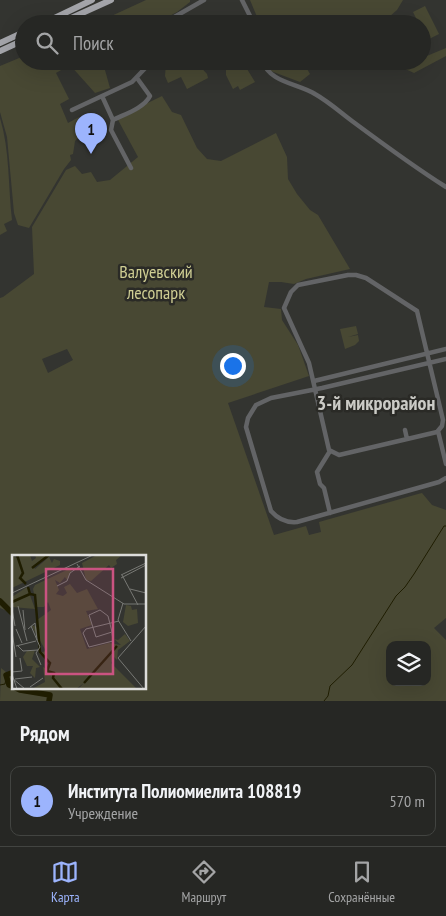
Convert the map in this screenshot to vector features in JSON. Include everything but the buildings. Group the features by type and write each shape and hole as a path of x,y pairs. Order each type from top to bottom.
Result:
{"highway":[{"path":"61,15 92,0"},
{"path":"78,15 111,0"},
{"path":"0,43 15,36"},
{"path":"0,51 15,44"}],"street":[{"path":"178,15 204,0"},
{"path":"242,0 250,15"},
{"path":"72,110 137,78 144,70"},
{"path":"266,70 272,76 307,89 322,98 396,153 446,187"},
{"path":"113,120 146,103 150,98 137,78"},
{"path":"102,96 113,120 111,130 131,168"},
{"path":"330,451 341,455 438,431 442,426 443,418 418,311 366,278 353,274 298,285 291,292 285,305 285,310 302,345 314,381 330,451 317,472 320,484 324,488 330,513"},
{"path":"314,381 446,349"},
{"path":"446,359 262,401 250,413 246,424 246,430 271,511 281,520 290,522 330,513 424,487 446,478"},
{"path":"405,430 407,439"},
{"path":"438,431 446,464"}],"green space":[{"path":"146,0 190,0 190,2 172,15 114,15"},
{"path":"250,0 403,0 391,15 256,15"},
{"path":"425,6 430,15 414,15 413,12"},
{"path":"431,18 439,34 431,38"},
{"path":"446,48 446,56 431,64 431,54"},
{"path":"15,60 15,70 61,70 56,73 69,99 60,104 68,123 79,117 88,139 84,141 79,137 75,141 73,154 70,155 71,160 29,228 18,225 14,213 7,137 0,112 0,66"},
{"path":"74,70 105,70 110,88 95,93"},
{"path":"165,70 203,70 208,78 187,89 181,77 168,83 165,76"},
{"path":"226,70 248,70 255,82 240,90 238,86 233,89 226,75"},
{"path":"268,70 308,70 310,74 300,82"},
{"path":"408,70 420,70 414,73"},
{"name":"Валуевский лесопарк","path":"162,96 172,112 181,115 197,148 207,159 221,161 276,133 287,157 288,179 310,210 318,215 350,269 306,279 294,284 269,282 264,307 281,309 282,320 298,345 309,376 228,403 274,535 306,526 309,535 321,532 319,522 422,493 432,505 446,510 446,618 434,628 446,640 446,701 0,701 1,668 12,674 12,688 146,688 146,555 12,555 12,613 0,608 0,298 34,274 32,227 66,170 75,166 82,174 91,172 97,182 110,180 138,157 117,118","holes":["67,349 73,360 48,373 42,359"]},
{"path":"0,118 7,156 12,220 4,224 7,231 0,235"},
{"path":"356,326 358,334 348,337 358,335 359,341 345,349 340,329"}],"waterway":[{"path":"324,701 328,696 330,686 352,665 396,596 405,587 444,526 446,526"},
{"path":"0,601 12,613"},
{"path":"12,673 6,675 9,685 12,686"},
{"path":"0,685 5,684 6,678"},
{"path":"16,688 50,695 49,701"}],"place":[{"name":"Института Полиомиелита 108819","path":"91,154"}],"district":[{"name":"3-й микрорайон","path":"376,403"}]}
